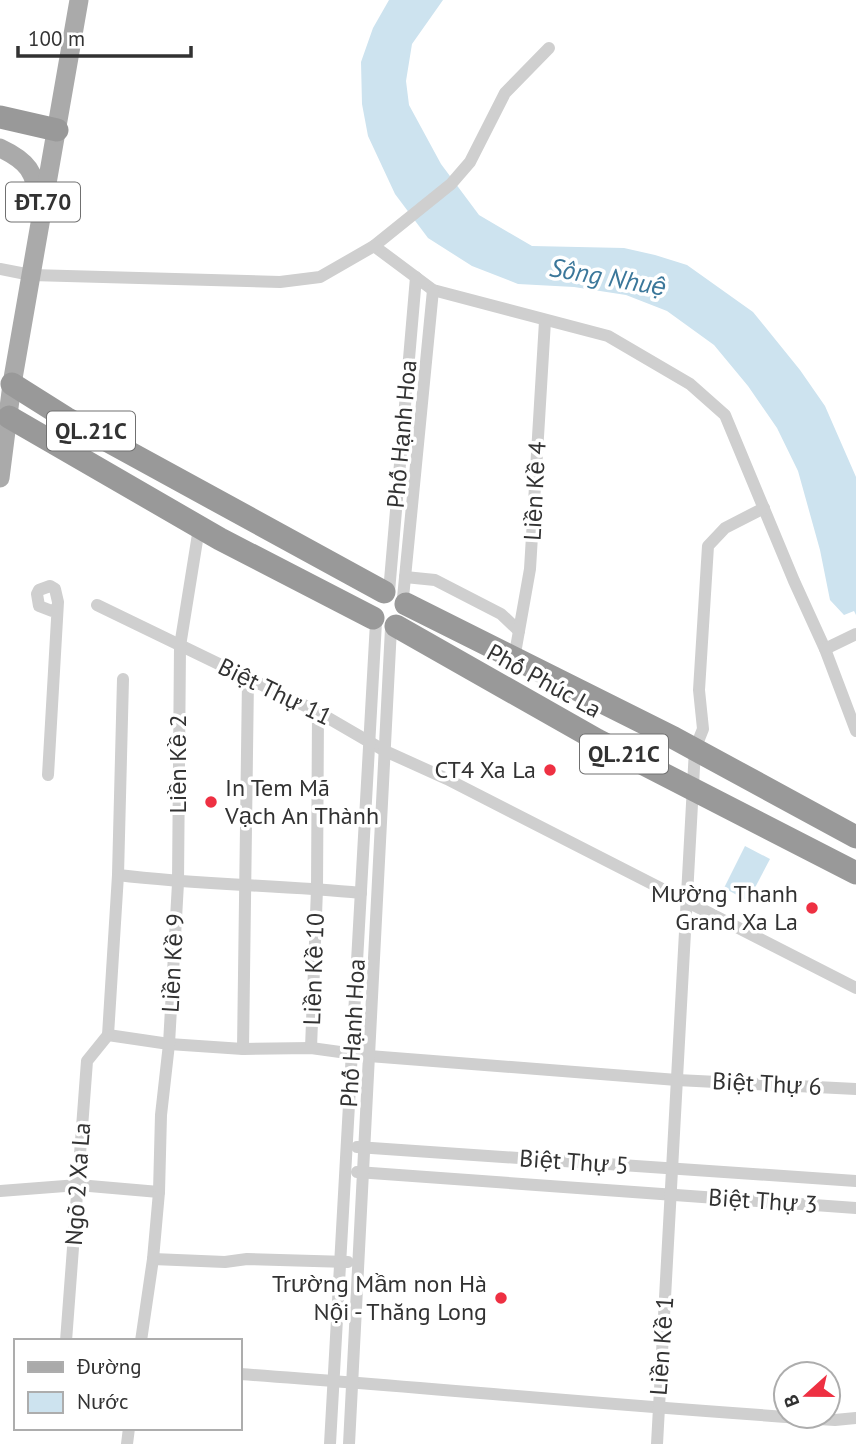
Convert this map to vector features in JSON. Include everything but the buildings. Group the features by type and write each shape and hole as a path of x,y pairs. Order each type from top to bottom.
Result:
{"highway":[{"path":"0,117 57,130"},
{"name":"Phố Phúc La","path":"12,384 66,418 397,593 514,659 695,749 856,837"},
{"name":"Phố Phúc La","path":"9,417 199,528 384,624 597,740 856,873"},
{"path":"397,593 405,617 384,624 370,612 374,600 397,593"}],"main road":[{"name":"ĐT.70","path":"0,478 12,384 79,0"},
{"path":"0,148 24,162 32,173 41,215"}],"street":[{"path":"0,269 31,275 280,282 320,277 374,246 451,184 470,162 505,93 549,48"},
{"path":"374,246 433,290 608,336 691,384 725,415 825,649 856,731"},
{"name":"Phố Hạnh Hoa","path":"397,593 416,276"},
{"name":"Phố Hạnh Hoa","path":"397,593 433,290"},
{"name":"Liền Kề 4","path":"514,659 530,569 545,321"},
{"name":"Liền Kề 1","path":"657,1444 695,749 703,729 699,690 708,546 725,528 764,508"},
{"name":"Liền Kề 2","path":"178,883 180,646 199,528"},
{"path":"397,593 435,580 501,614 519,631"},
{"name":"Biệt Thự 11","path":"97,605 318,712 385,751 447,779 856,988"},
{"path":"48,775 57,608"},
{"name":"Phố Hạnh Hoa","path":"330,1444 369,740 384,624"},
{"name":"Phố Hạnh Hoa","path":"349,1444 385,751 384,624"},
{"path":"825,649 856,634"},
{"path":"123,679 118,875 108,1035 169,1044 243,1049 311,1048 369,1056 677,1080"},
{"path":"243,1049 248,679"},
{"name":"Liền Kề 10","path":"311,1048 317,889 318,712"},
{"path":"118,875 178,883 361,893"},
{"name":"Liền Kề 9","path":"141,1339 159,1192 161,1115 169,1044 178,883"},
{"name":"Ngõ 2 Xa La","path":"66,1339 87,1061 108,1035"},
{"name":"Biệt Thự 6","path":"677,1080 856,1089"},
{"name":"Biệt Thự 5","path":"347,1146 672,1168"},
{"path":"672,1168 856,1181"},
{"name":"Biệt Thự 3","path":"345,1171 856,1208"},
{"path":"0,1191 78,1185 159,1192"},
{"path":"153,1259 358,1263"},
{"path":"242,1374 352,1381 658,1409 835,1420 856,1418"}],"water":[{"name":"Sông Nhuệ","path":"389,0 443,0 412,44 406,81 409,105 441,164 479,215 532,246 624,248 687,265 753,312 800,370 825,406 856,477 856,615 854,611 844,615 830,600 820,550 798,471 777,428 748,386 714,345 667,311 626,295 574,287 518,284 472,266 428,238 395,194 368,136 362,104 361,62 373,28"},
{"path":"745,846 770,859 748,901 724,888"}],"place":[{"name":"CT4 Xa La","path":"550,770"},
{"name":"In Tem Mã Vạch An Thành","path":"211,802"},
{"name":"Mường Thanh Grand Xa La","path":"812,908"},
{"name":"Trường Mầm non Hà Nội - Thăng Long","path":"501,1298"}]}
